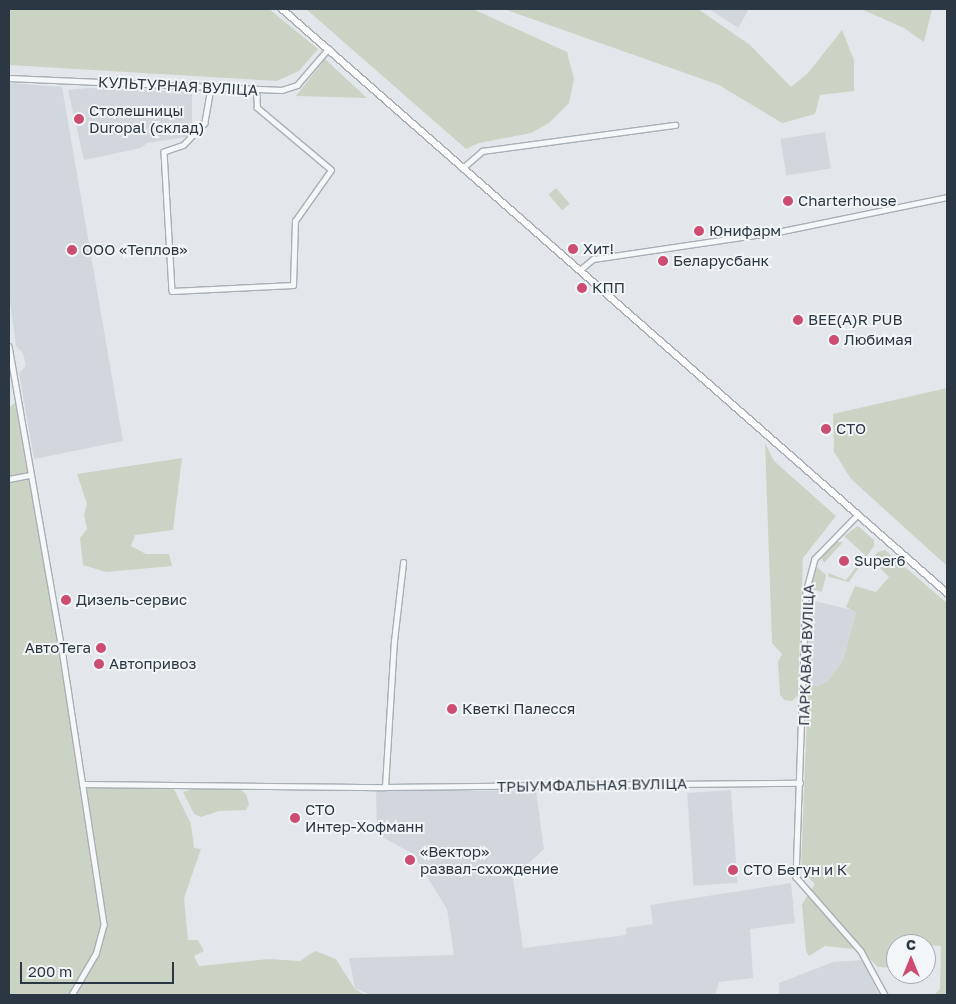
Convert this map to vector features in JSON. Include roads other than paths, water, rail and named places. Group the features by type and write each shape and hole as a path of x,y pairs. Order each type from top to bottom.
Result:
{"main road":[{"path":"282,9 465,166 580,270 947,593"}],"street":[{"name":"КУЛЬТУРНАЯ ВУЛІЦА","path":"9,78 282,90 297,85 329,48"},
{"path":"211,88 205,123 184,145 164,152 172,291 293,285 294,221 331,170 257,108 256,90"},
{"path":"465,166 482,151 675,125"},
{"path":"580,270 593,259 782,231 947,197"},
{"path":"9,346 104,928 96,954 72,995"},
{"path":"9,479 30,475"},
{"name":"ПАРКАВАЯ ВУЛІЦА","path":"858,516 817,555 809,576 796,877 861,950 874,969 885,995"},
{"path":"385,787 394,641 403,563"},
{"name":"ТРЫУМФАЛЬНАЯ ВУЛІЦА","path":"82,784 385,787 800,783"}],"place":[{"name":"Столешницы Duropal (склад)","path":"79,119"},
{"name":"Charterhouse","path":"788,201"},
{"name":"Юнифарм","path":"699,231"},
{"name":"Хит!","path":"573,249"},
{"name":"ООО «Теплов»","path":"72,250"},
{"name":"Беларусбанк","path":"663,261"},
{"name":"КПП","path":"582,288"},
{"name":"BEE(A)R PUB","path":"798,320"},
{"name":"Любимая","path":"834,340"},
{"name":"СТО","path":"826,429"},
{"name":"Super6","path":"844,561"},
{"name":"Дизель-сервис","path":"66,600"},
{"name":"АвтоТега","path":"101,648"},
{"name":"Автопривоз","path":"99,664"},
{"name":"Кветкі Палесся","path":"452,709"},
{"name":"СТО Интер-Хофманн","path":"295,818"},
{"name":"«Вектор» развал-схождение","path":"410,860"},
{"name":"СТО Бегун и К","path":"733,870"}]}
